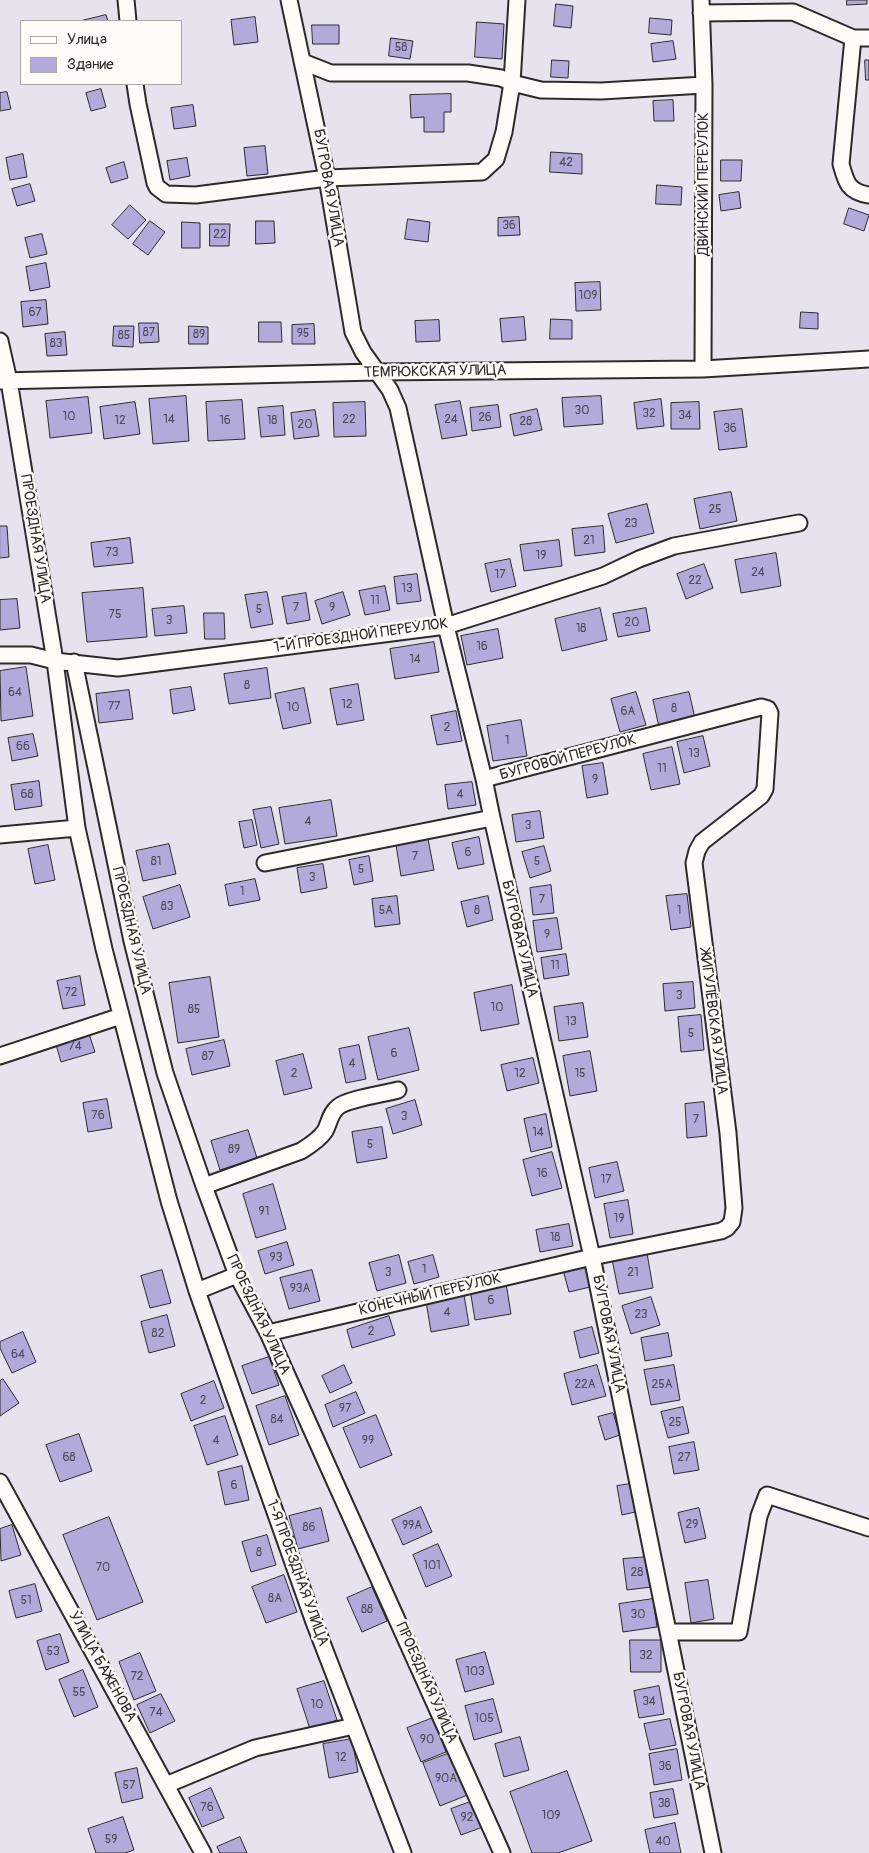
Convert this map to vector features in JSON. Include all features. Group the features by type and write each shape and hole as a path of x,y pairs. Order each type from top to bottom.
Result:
{"street":[{"path":"126,0 128,20"},
{"name":"БУГРОВАЯ УЛИЦА","path":"289,0 327,178 353,332 363,352 390,390 398,408 446,626"},
{"path":"135,85 155,183 166,194 196,195 327,178 482,172 490,166 500,150 512,83 517,0"},
{"path":"701,7 794,12 854,38 869,38"},
{"name":"ДВИНСКИЙ ПЕРЕУЛОК","path":"701,7 704,85 703,369"},
{"path":"854,38 841,164 846,183 856,191 869,195"},
{"path":"303,62 331,74 468,73 501,78 512,83 541,90 601,91 704,85"},
{"name":"ПРОЕЗДНАЯ УЛИЦА","path":"0,341 5,381 55,661 76,828 121,1016 169,1201 197,1291"},
{"name":"ТЕМРЮКСКАЯ УЛИЦА","path":"5,381 376,372 703,369 869,359"},
{"name":"1-Й ПРОЕЗДНОЙ ПЕРЕУЛОК","path":"0,655 32,655 55,661 118,668 446,626 603,576 639,559 674,546 799,523"},
{"path":"446,626 484,780"},
{"name":"ПРОЕЗДНАЯ УЛИЦА","path":"74,662 132,941 165,1073 204,1186 237,1276 268,1332 502,1853"},
{"name":"БУГРОВОЙ ПЕРЕУЛОК","path":"492,818 484,780 761,707 768,709"},
{"name":"ЖИГУЛЁВСКАЯ УЛИЦА","path":"592,1257 721,1231 732,1222 734,1215 728,1133 694,863 702,842 721,825 761,796 765,789 771,718 768,709"},
{"path":"265,863 492,818"},
{"name":"БУГРОВАЯ УЛИЦА","path":"492,818 592,1257 712,1853"},
{"path":"0,835 76,828"},
{"path":"0,1056 121,1016"},
{"path":"204,1186 301,1151 314,1143 324,1132 338,1107 350,1102 398,1090"},
{"name":"КОНЕЧНЫЙ ПЕРЕУЛОК","path":"268,1332 592,1257"},
{"path":"197,1291 237,1276"},
{"name":"1-Я ПРОЕЗДНАЯ УЛИЦА","path":"197,1291 314,1622 403,1853"},
{"name":"УЛИЦА БАЖЕНОВА","path":"0,1482 203,1853"},
{"path":"668,1632 739,1632 759,1516 767,1495 869,1528"},
{"path":"166,1785 255,1748 354,1726"}],"building":[{"path":"847,0 867,0 867,4 847,5"},
{"path":"556,4 573,6 571,28 554,26"},
{"path":"106,15 108,20 84,20"},
{"path":"255,17 258,42 234,45 231,20"},
{"path":"650,18 672,20 671,35 649,33"},
{"path":"477,22 504,24 502,59 475,57"},
{"path":"312,25 339,25 339,44 313,44"},
{"path":"391,38 413,41 410,59 389,56"},
{"path":"673,41 676,59 653,62 651,44"},
{"path":"552,60 569,61 568,78 551,77"},
{"path":"865,60 869,60 869,80 866,80"},
{"path":"101,89 106,107 91,111 86,93"},
{"path":"7,92 11,109 0,111 0,93"},
{"path":"451,94 451,112 444,112 444,132 424,132 424,117 411,118 410,95"},
{"path":"673,100 674,121 654,121 653,101"},
{"path":"193,105 196,126 174,129 171,108"},
{"path":"265,146 268,174 247,176 244,148"},
{"path":"551,152 582,154 582,174 550,172"},
{"path":"23,154 27,177 10,180 6,158"},
{"path":"187,158 190,176 170,180 167,161"},
{"path":"721,160 742,160 741,181 721,181"},
{"path":"124,162 128,178 111,183 106,168"},
{"path":"30,184 35,201 17,206 12,189"},
{"path":"657,185 682,187 681,205 656,204"},
{"path":"739,192 741,208 721,211 719,195"},
{"path":"130,205 146,220 128,239 112,225"},
{"path":"849,208 869,215 864,231 844,224"},
{"path":"519,217 520,235 498,236 498,218"},
{"path":"408,219 430,222 428,242 405,239"},
{"path":"150,221 165,232 148,255 133,244"},
{"path":"256,221 274,221 275,243 256,244"},
{"path":"182,222 200,223 200,248 182,248"},
{"path":"210,224 230,224 229,246 210,246"},
{"path":"42,234 47,254 30,258 25,238"},
{"path":"46,263 50,287 30,291 26,267"},
{"path":"600,282 601,310 576,311 575,283"},
{"path":"46,300 48,324 23,327 21,302"},
{"path":"801,312 818,313 818,329 800,328"},
{"path":"524,317 526,340 502,342 500,319"},
{"path":"551,319 572,320 572,339 550,339"},
{"path":"439,320 440,341 416,342 415,321"},
{"path":"259,322 281,322 282,342 259,342"},
{"path":"139,323 158,323 159,342 140,343"},
{"path":"314,324 315,344 292,344 292,325"},
{"path":"114,326 134,326 133,347 113,346"},
{"path":"189,326 208,327 208,344 189,344"},
{"path":"65,332 67,355 47,356 45,334"},
{"path":"186,396 189,441 153,444 149,399"},
{"path":"601,396 603,424 564,427 562,398"},
{"path":"88,397 92,433 50,438 46,401"},
{"path":"661,399 664,426 637,429 634,403"},
{"path":"242,400 245,439 208,441 206,402"},
{"path":"460,401 467,435 442,439 435,405"},
{"path":"135,402 140,434 104,439 100,407"},
{"path":"365,402 366,436 334,437 333,403"},
{"path":"699,402 700,429 671,429 671,403"},
{"path":"498,405 501,427 472,431 470,408"},
{"path":"283,406 285,435 261,437 258,408"},
{"path":"537,409 542,430 514,436 510,415"},
{"path":"742,409 747,447 719,450 714,412"},
{"path":"315,410 319,436 294,439 291,413"},
{"path":"731,492 737,521 700,529 694,499"},
{"path":"647,504 654,533 616,543 608,514"},
{"path":"0,526 7,526 9,557 0,558"},
{"path":"603,526 605,552 575,556 572,529"},
{"path":"130,538 133,563 94,567 91,543"},
{"path":"559,540 562,566 524,571 520,545"},
{"path":"776,553 781,586 741,593 735,560"},
{"path":"510,559 516,586 491,592 485,564"},
{"path":"704,564 713,588 686,599 677,574"},
{"path":"417,574 421,601 397,604 394,577"},
{"path":"385,586 390,610 365,615 359,591"},
{"path":"143,588 147,637 87,642 82,593"},
{"path":"267,592 273,624 251,628 245,595"},
{"path":"343,592 350,615 322,624 315,601"},
{"path":"306,593 310,620 287,624 282,597"},
{"path":"17,599 20,628 0,630 0,600"},
{"path":"184,606 187,633 155,636 152,609"},
{"path":"600,608 607,640 562,651 555,619"},
{"path":"646,608 650,631 618,637 613,614"},
{"path":"204,613 224,613 225,639 205,639"},
{"path":"498,629 503,658 467,665 461,636"},
{"path":"434,642 439,672 395,679 390,649"},
{"path":"26,667 33,716 1,721 0,671"},
{"path":"267,668 271,698 229,704 224,674"},
{"path":"358,684 364,720 337,725 330,689"},
{"path":"191,687 195,710 173,714 170,690"},
{"path":"304,688 311,723 283,729 275,694"},
{"path":"129,690 133,719 99,723 96,694"},
{"path":"636,692 646,725 620,732 611,699"},
{"path":"689,692 695,718 659,727 653,700"},
{"path":"456,711 462,741 437,745 431,716"},
{"path":"521,720 527,756 493,761 487,726"},
{"path":"33,734 38,756 12,761 8,738"},
{"path":"703,736 710,766 684,773 677,742"},
{"path":"672,747 680,784 651,790 643,754"},
{"path":"603,763 608,794 587,798 582,766"},
{"path":"39,781 42,806 15,810 11,785"},
{"path":"472,782 476,805 448,809 445,785"},
{"path":"331,800 337,836 285,844 279,808"},
{"path":"271,807 279,844 261,848 253,810"},
{"path":"540,811 544,838 516,842 512,815"},
{"path":"252,820 257,845 244,848 239,822"},
{"path":"479,837 484,864 458,869 452,843"},
{"path":"428,839 434,870 401,876 396,845"},
{"path":"169,844 176,874 143,881 136,851"},
{"path":"48,845 55,880 35,884 28,849"},
{"path":"544,846 551,871 530,878 522,852"},
{"path":"369,856 373,881 354,885 349,860"},
{"path":"323,864 327,888 301,893 297,868"},
{"path":"255,879 260,900 229,906 225,885"},
{"path":"180,885 190,917 153,929 143,897"},
{"path":"551,885 554,913 533,915 530,888"},
{"path":"687,894 691,927 671,930 666,896"},
{"path":"397,896 400,924 375,927 372,899"},
{"path":"488,896 493,920 467,927 461,902"},
{"path":"557,918 562,949 537,952 533,921"},
{"path":"566,954 569,975 544,979 541,958"},
{"path":"80,976 85,1005 63,1009 57,981"},
{"path":"210,977 219,1037 178,1043 169,983"},
{"path":"693,982 695,1008 665,1011 663,984"},
{"path":"512,985 519,1024 481,1031 474,993"},
{"path":"583,1003 588,1037 559,1041 554,1007"},
{"path":"701,1015 704,1050 681,1052 678,1017"},
{"path":"409,1028 419,1070 378,1080 368,1037"},
{"path":"88,1031 95,1052 61,1062 55,1041"},
{"path":"224,1040 230,1066 192,1075 186,1049"},
{"path":"359,1045 366,1079 346,1083 339,1049"},
{"path":"590,1051 597,1091 570,1096 563,1056"},
{"path":"303,1054 312,1088 284,1095 276,1061"},
{"path":"533,1058 539,1083 507,1091 501,1065"},
{"path":"107,1099 112,1128 88,1132 83,1103"},
{"path":"415,1100 422,1125 393,1134 386,1109"},
{"path":"704,1102 707,1136 687,1138 685,1104"},
{"path":"546,1114 552,1147 531,1152 524,1119"},
{"path":"382,1127 387,1158 357,1163 352,1132"},
{"path":"248,1130 257,1158 220,1170 211,1141"},
{"path":"552,1152 562,1188 532,1196 523,1160"},
{"path":"617,1162 624,1191 595,1198 589,1168"},
{"path":"273,1184 286,1229 256,1238 243,1194"},
{"path":"628,1200 633,1234 610,1238 604,1204"},
{"path":"569,1224 573,1246 540,1252 536,1230"},
{"path":"287,1242 294,1265 265,1274 258,1251"},
{"path":"647,1253 653,1288 619,1294 612,1259"},
{"path":"399,1255 406,1283 377,1291 369,1263"},
{"path":"433,1255 439,1277 414,1284 408,1262"},
{"path":"583,1261 590,1287 569,1292 562,1266"},
{"path":"162,1270 171,1303 150,1308 141,1276"},
{"path":"312,1270 320,1301 289,1309 280,1278"},
{"path":"506,1283 511,1314 475,1320 470,1289"},
{"path":"464,1295 469,1325 431,1332 426,1301"},
{"path":"651,1297 660,1325 631,1334 622,1306"},
{"path":"167,1315 175,1346 149,1353 141,1322"},
{"path":"389,1316 395,1335 352,1348 347,1330"},
{"path":"592,1327 599,1353 580,1358 574,1332"},
{"path":"23,1332 36,1362 12,1373 0,1348 0,1342"},
{"path":"668,1333 672,1356 645,1361 641,1338"},
{"path":"269,1357 279,1385 252,1394 242,1366"},
{"path":"344,1365 352,1383 330,1393 322,1376"},
{"path":"597,1365 606,1396 572,1405 564,1374"},
{"path":"674,1365 680,1400 651,1405 644,1370"},
{"path":"3,1379 19,1403 0,1416 0,1381"},
{"path":"214,1381 224,1408 191,1421 181,1394"},
{"path":"356,1392 365,1413 333,1427 325,1405"},
{"path":"285,1396 299,1435 269,1445 256,1406"},
{"path":"683,1407 689,1433 668,1438 661,1412"},
{"path":"613,1413 620,1435 605,1440 598,1417"},
{"path":"376,1415 392,1455 360,1468 343,1428"},
{"path":"225,1416 238,1455 207,1465 194,1426"},
{"path":"79,1434 92,1471 60,1482 46,1445"},
{"path":"694,1442 699,1470 674,1474 669,1447"},
{"path":"242,1466 249,1500 225,1505 218,1472"},
{"path":"630,1484 635,1512 622,1515 617,1486"},
{"path":"421,1507 432,1532 403,1545 392,1520"},
{"path":"321,1508 329,1541 298,1549 289,1516"},
{"path":"699,1508 706,1538 685,1543 678,1513"},
{"path":"109,1517 143,1602 97,1620 63,1535"},
{"path":"12,1525 21,1555 1,1561 0,1529"},
{"path":"267,1535 276,1565 251,1572 242,1542"},
{"path":"438,1544 452,1576 426,1587 413,1555"},
{"path":"648,1557 651,1587 627,1590 623,1559"},
{"path":"284,1575 297,1612 266,1623 252,1587"},
{"path":"708,1580 714,1619 691,1623 685,1583"},
{"path":"35,1584 42,1611 16,1618 9,1591"},
{"path":"372,1587 387,1621 362,1632 347,1598"},
{"path":"653,1599 657,1627 623,1632 619,1604"},
{"path":"60,1634 69,1662 46,1670 37,1641"},
{"path":"630,1640 661,1640 661,1672 631,1672"},
{"path":"485,1652 494,1684 465,1692 456,1660"},
{"path":"140,1653 156,1691 134,1700 119,1662"},
{"path":"83,1670 98,1707 74,1717 59,1680"},
{"path":"324,1681 337,1720 310,1729 297,1689"},
{"path":"659,1686 664,1714 639,1718 634,1691"},
{"path":"161,1694 175,1721 150,1733 137,1705"},
{"path":"493,1699 502,1732 474,1740 465,1706"},
{"path":"433,1718 446,1752 421,1762 407,1728"},
{"path":"670,1719 676,1745 650,1750 644,1724"},
{"path":"520,1737 529,1770 504,1777 495,1744"},
{"path":"352,1739 358,1772 329,1778 323,1744"},
{"path":"677,1749 682,1780 654,1785 649,1754"},
{"path":"453,1752 470,1794 440,1806 423,1763"},
{"path":"137,1768 143,1798 122,1803 115,1773"},
{"path":"567,1771 592,1841 558,1853 532,1853 510,1792"},
{"path":"211,1788 224,1818 202,1827 189,1798"},
{"path":"673,1789 678,1814 654,1818 650,1793"},
{"path":"473,1801 483,1827 461,1835 451,1809"},
{"path":"123,1817 134,1850 125,1853 96,1853 88,1829"},
{"path":"675,1823 681,1853 650,1853 645,1830"},
{"path":"240,1837 247,1853 220,1853 217,1847"}]}
